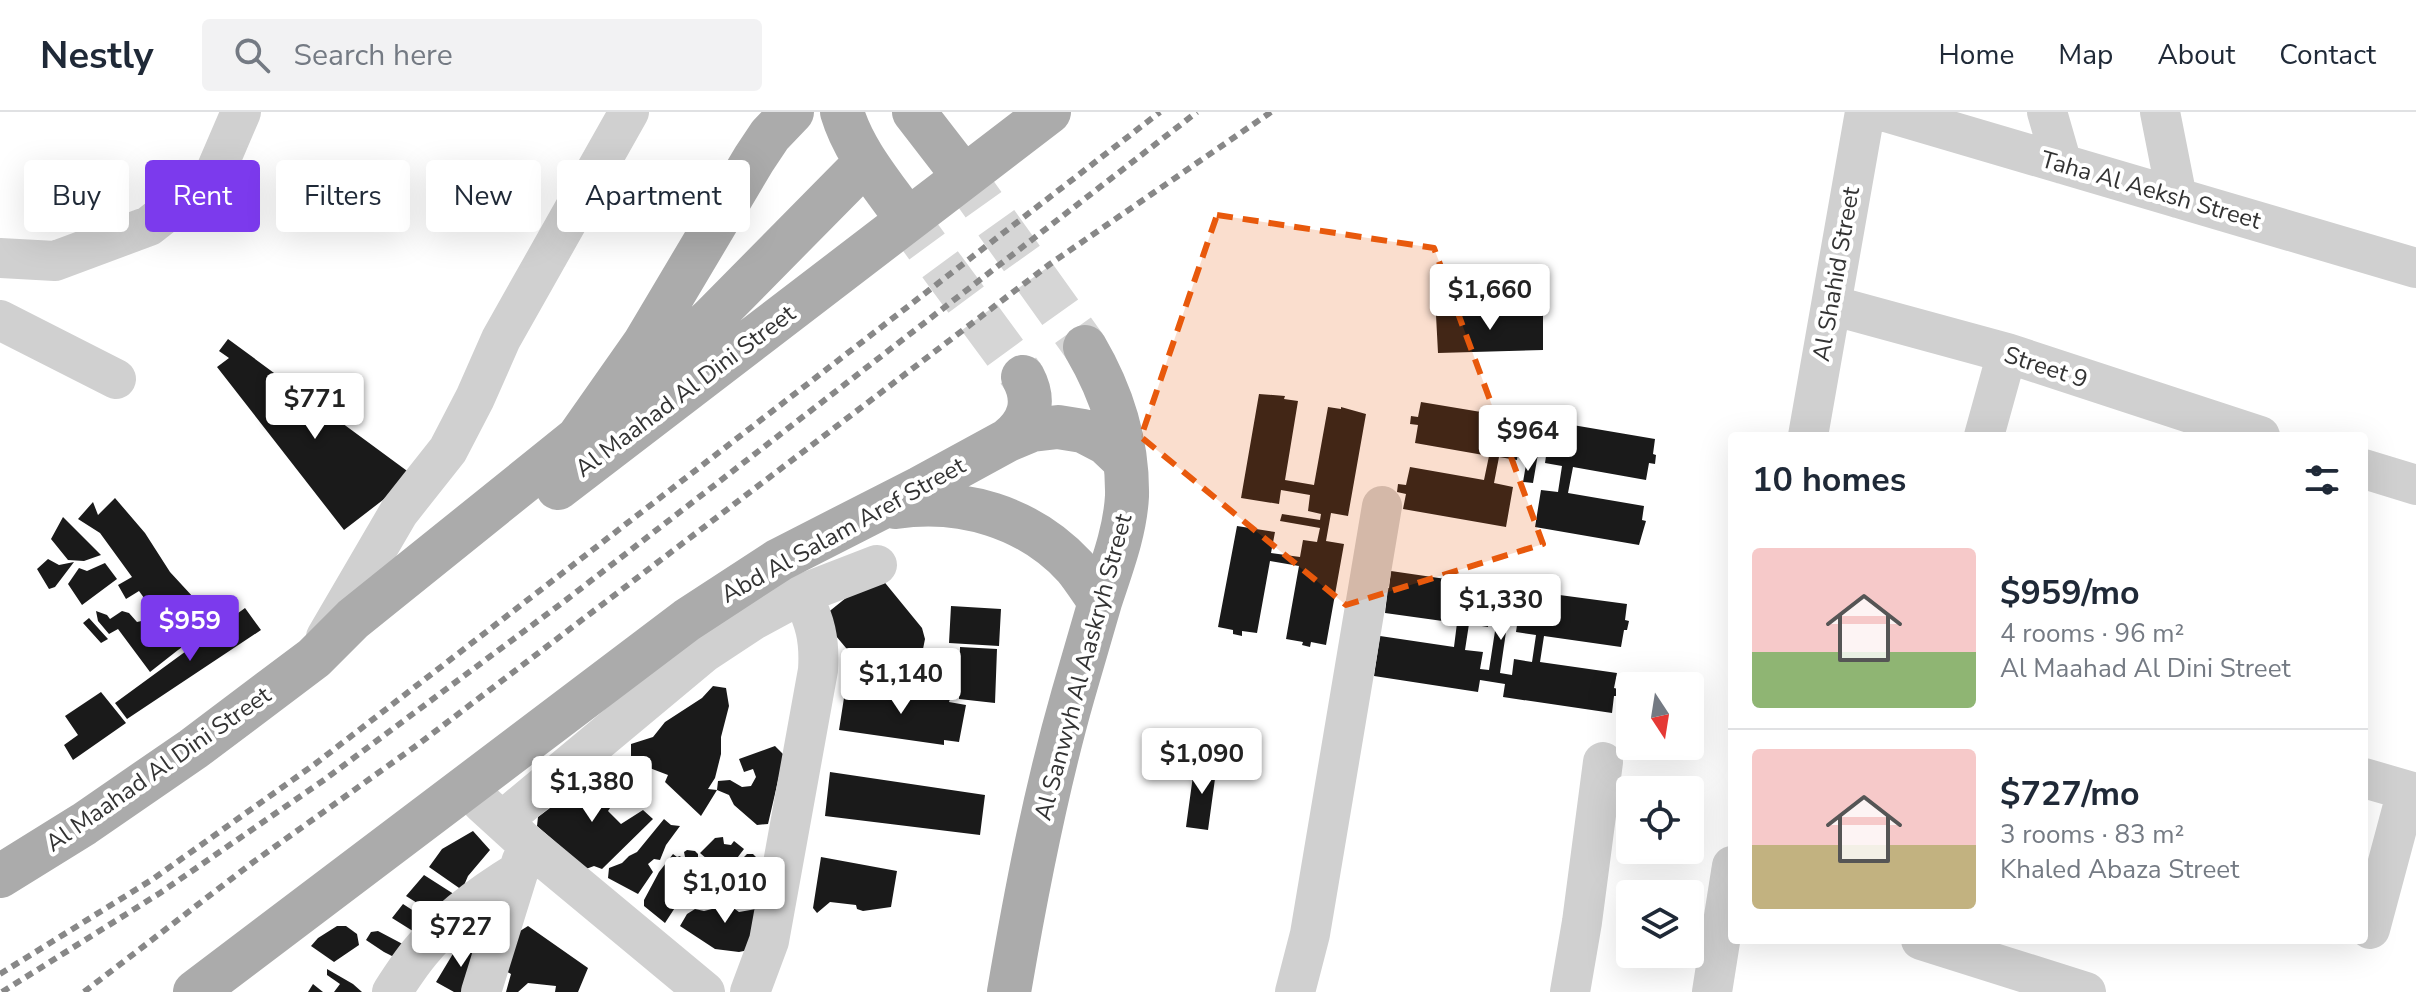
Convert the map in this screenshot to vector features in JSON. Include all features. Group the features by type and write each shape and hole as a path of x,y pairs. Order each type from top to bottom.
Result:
{"main road":[{"name":"Al Maahad Al Dini Street","path":"0,876 84,824 314,658 353,619 578,438 644,344 754,159 770,135 792,112"},
{"path":"842,112 847,129 866,162 901,211"},
{"name":"Al Maahad Al Dini Street","path":"314,658 366,634 1049,112"},
{"path":"930,116 958,169"},
{"path":"578,438 689,340 866,162"},
{"name":"Al Sanwyh Al Aaskryh Street","path":"1009,992 1048,793 1072,697 1119,546 1127,498 1124,449 1113,402 1101,373 1085,347"},
{"path":"1008,440 1018,433 1030,412 1029,388 1023,377"},
{"name":"Abd Al Salam Aref Street","path":"195,992 687,620 779,560 1032,430 1058,427 1083,431 1106,443 1125,461"},
{"path":"877,510 920,504 963,506 1004,518 1042,539 1075,567 1100,602"}],"street":[{"path":"0,258 55,261 149,226 214,175 241,112"},
{"path":"314,658 399,512 448,450 501,339 629,112"},
{"name":"Al Shahid Street","path":"1809,432 1865,112"},
{"name":"Taha Al Aeksh Street","path":"1886,112 2416,268"},
{"path":"2047,112 2062,164"},
{"path":"2160,112 2177,198"},
{"name":"Street 9","path":"1831,305 2007,353 2196,426 2234,432"},
{"path":"0,320 116,379"},
{"path":"1985,432 2007,353"},
{"path":"2368,470 2416,485"},
{"path":"1295,992 1310,934 1382,506"},
{"name":"Abd Al Salam Aref Street","path":"392,992 421,951 466,907 516,845 705,652 752,621 802,594 877,565"},
{"path":"750,992 769,941 818,670 819,644 812,615 802,594"},
{"path":"1570,992 1603,762"},
{"path":"2368,779 2412,792 2370,929"},
{"path":"465,788 516,845 705,992"},
{"path":"481,992 516,845"},
{"path":"1712,992 1728,893"},
{"path":"1934,944 2086,992"}],"highlighted area":[{"path":"1217,215 1434,248 1543,544 1346,605 1141,437"}],"building":[{"path":"1543,311 1543,350 1438,353 1436,315"},
{"path":"228,339 414,476 344,530 217,367 229,358 219,351"},
{"path":"1259,394 1285,396 1284,399 1298,401 1285,480 1314,485 1328,407 1366,414 1348,516 1331,513 1326,541 1344,544 1326,645 1311,642 1310,647 1302,645 1303,642 1286,639 1299,566 1270,561 1257,633 1242,631 1242,636 1233,634 1233,630 1218,627 1237,526 1275,532 1271,553 1300,557 1303,540 1317,542 1320,528 1280,521 1282,514 1320,520 1321,514 1308,511 1310,495 1281,490 1279,504 1241,498"},
{"path":"1421,402 1523,419 1521,433 1551,439 1555,422 1655,439 1655,464 1649,463 1646,480 1573,467 1568,493 1644,506 1642,520 1646,521 1639,545 1535,527 1541,490 1558,492 1562,466 1545,463 1547,449 1539,448 1533,483 1523,482 1529,447 1519,445 1517,460 1499,457 1494,483 1513,487 1506,527 1403,509 1406,494 1397,492 1398,484 1406,485 1410,467 1484,480 1489,456 1415,443 1418,425 1410,424 1411,416 1418,417"},
{"path":"115,498 145,533 170,572 217,623 150,672 118,629 109,634 98,621 96,611 110,619 122,611 129,613 137,622 150,619 152,609 139,591 126,599 118,585 132,577 100,533 78,519 93,502 98,515"},
{"path":"63,517 101,555 84,561 68,560 51,539"},
{"path":"48,559 59,565 74,562 55,587 49,589 37,569"},
{"path":"105,563 117,579 82,605 68,584 79,568 87,571"},
{"path":"1391,571 1494,586 1488,627 1469,624 1465,650 1483,652 1480,669 1489,670 1495,631 1506,632 1500,673 1512,675 1514,659 1532,662 1536,635 1516,632 1522,590 1627,604 1625,620 1629,621 1621,647 1544,636 1540,662 1616,673 1612,713 1503,697 1505,684 1480,680 1478,692 1374,676 1380,636 1454,647 1457,623 1385,613 1387,596 1382,596 1383,588 1389,588"},
{"path":"877,573 922,628 925,639 922,654 913,659 896,660 882,649 861,666 821,618"},
{"path":"951,606 1001,609 999,646 949,643"},
{"path":"245,608 261,630 127,719 115,703"},
{"path":"89,618 108,639 101,643 83,623"},
{"path":"960,647 997,649 995,703 959,699"},
{"path":"846,685 950,699 949,702 966,705 959,742 944,740 944,745 839,730"},
{"path":"713,686 726,688 729,706 715,778 708,789 717,790 701,816 665,782 668,775 647,767 634,782 622,769 634,762 631,761 631,744 653,737 665,722 702,698"},
{"path":"101,692 126,723 73,760 64,745 78,735 65,716"},
{"path":"775,746 784,755 768,824 757,825 734,805 729,795 717,790 718,781 730,780 742,787 751,786 756,777 753,769 744,772 739,759"},
{"path":"1195,761 1217,764 1208,830 1186,827"},
{"path":"830,772 985,795 980,835 825,816"},
{"path":"590,778 600,785 607,781 633,800 624,807 612,805 608,811 621,824 643,810 653,819 602,869 594,866 586,869 537,826 538,817"},
{"path":"664,819 671,825 680,826 666,845 660,860 654,859 648,864 653,872 638,894 608,878 609,868 637,852"},
{"path":"473,831 490,850 468,876 462,890 429,867 442,849"},
{"path":"723,837 724,844 731,845 734,841 744,849 728,870 721,871 700,853 715,838"},
{"path":"687,850 695,851 698,860 713,869 706,878 691,869 690,873 677,876 688,882 680,895 670,892 666,898 678,903 665,923 644,906 644,900 673,854 683,860"},
{"path":"747,854 753,854 769,870 762,906 748,905 748,898 727,879"},
{"path":"821,857 897,871 891,907 863,911 856,905 830,902 817,913 813,908"},
{"path":"424,875 460,898 441,918 406,896"},
{"path":"715,875 729,889 719,908 732,907 739,912 756,909 763,947 739,952 715,949 680,926 687,914 695,909 712,909 717,892 709,881"},
{"path":"707,890 714,896 706,907 700,905 697,899 702,891"},
{"path":"403,904 434,924 424,938 392,918"},
{"path":"337,926 346,926 357,934 359,945 334,962 311,946"},
{"path":"528,926 588,968 578,992 555,992 556,986 528,983 518,992 506,992 511,974 504,970 520,931"},
{"path":"378,931 414,950 394,957 384,952 366,940 371,932"},
{"path":"460,942 483,951 471,992 454,992 436,982"},
{"path":"327,969 362,992 334,992 340,984 327,975"},
{"path":"313,984 323,992 308,992"}],"tunnel":[{"path":"958,169 1085,347"},
{"path":"901,211 1023,377"}],"railway":[{"path":"0,974 153,879 315,764 1160,112"},
{"path":"2,992 160,893 324,780 566,600 1197,112"},
{"path":"84,992 252,863 420,743 1050,264 1271,112"}]}
